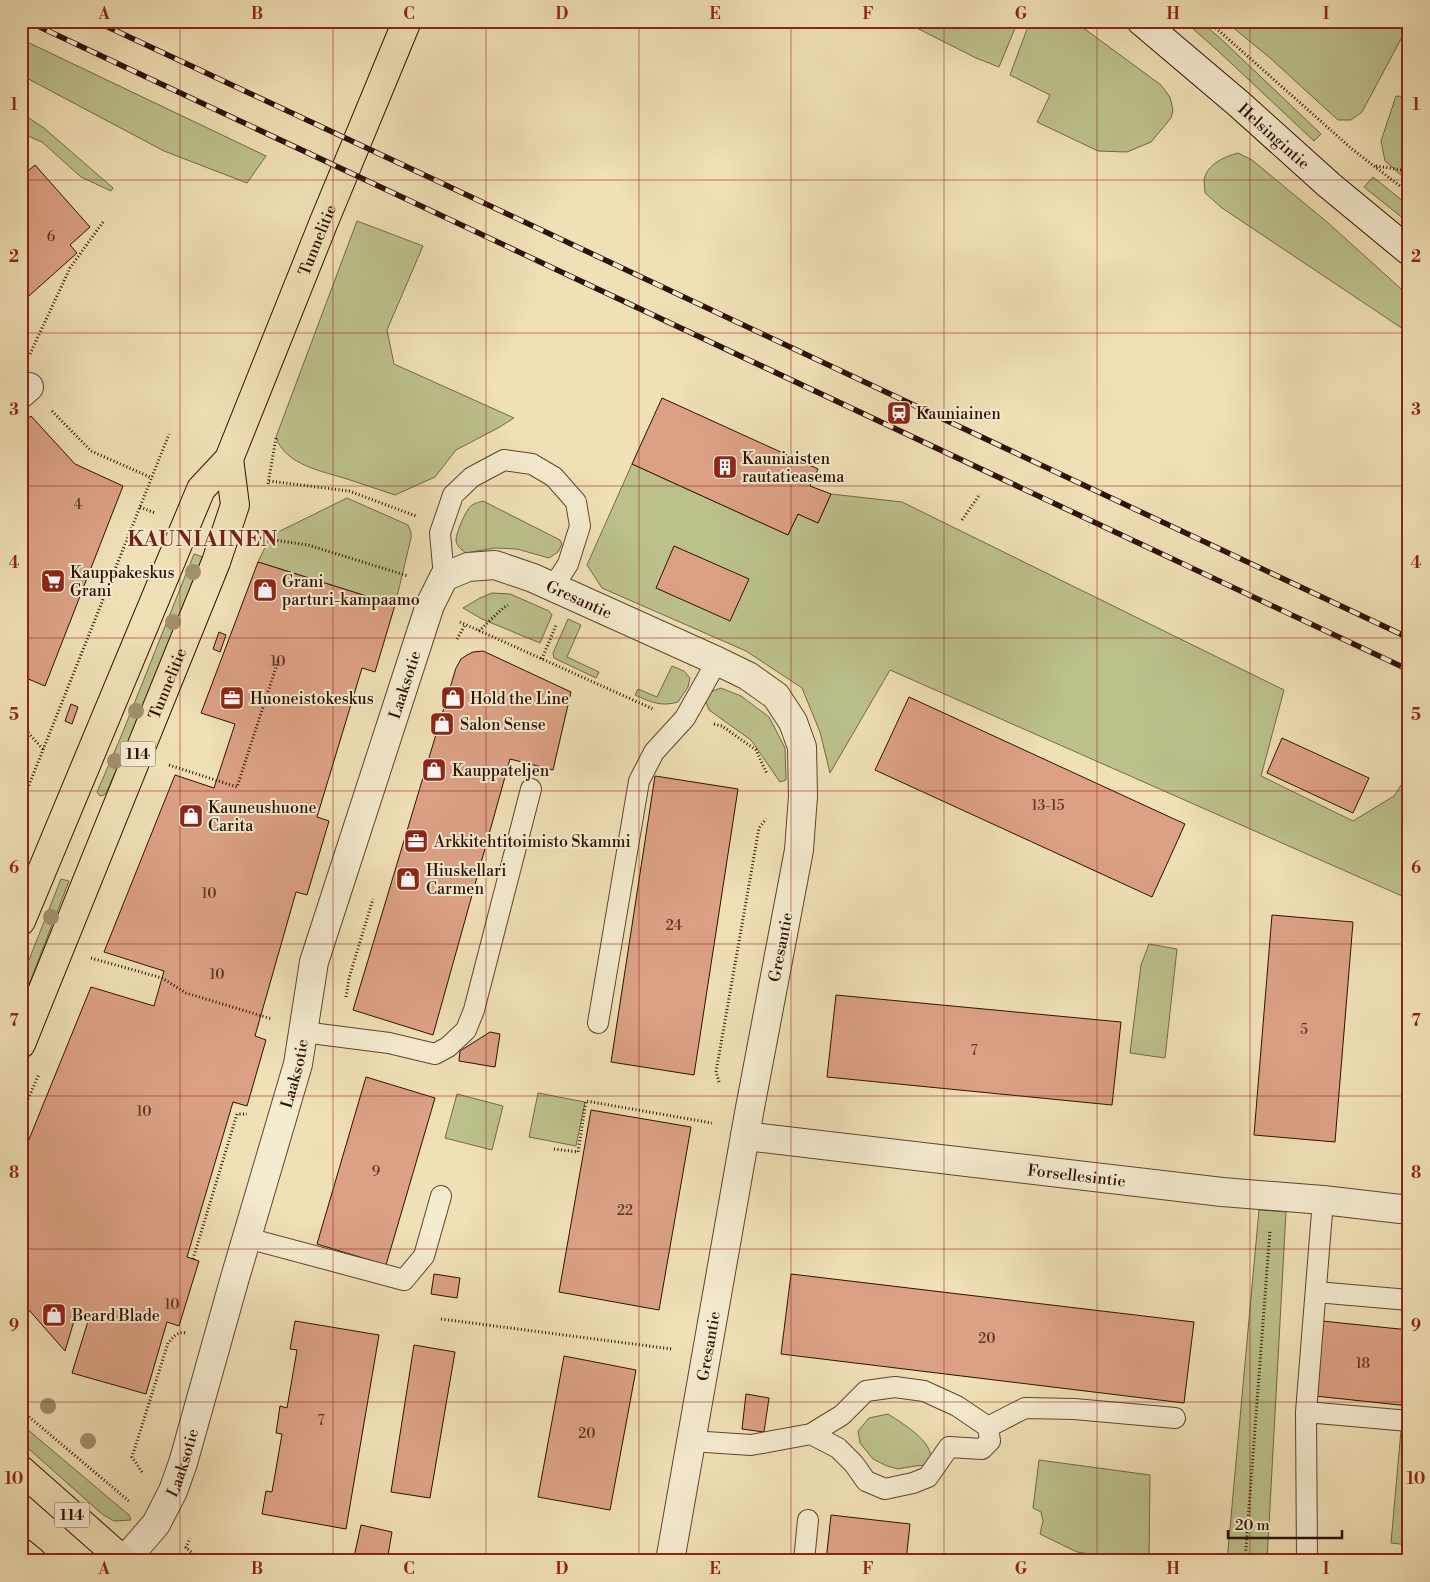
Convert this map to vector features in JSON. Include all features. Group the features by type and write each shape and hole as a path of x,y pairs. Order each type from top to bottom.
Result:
{"main road":[{"name":"Tunnelitie","path":"21,921 201,489 229,459 319,233 407,21"},
{"name":"Tunnelitie","path":"21,1044 216,562 235,505 229,459"},
{"name":"114","path":"21,1470 124,1561"},
{"path":"21,1552 32,1561"}],"street":[{"name":"Helsingintie","path":"1141,21 1239,104 1329,185 1409,250"},
{"name":"Gresantie","path":"444,577 468,567 495,565 534,578 717,660 748,676 776,696 793,722 802,747 803,796 799,850 745,1136 670,1561"},
{"name":"Laaksotie","path":"124,1561 156,1524 173,1491 183,1463 246,1238 298,1064 314,962 430,605 444,577"},
{"name":"Forsellesintie","path":"745,1136 1222,1192 1323,1200 1409,1210"}],"lane":[{"path":"444,577 440,533 453,495 472,477 504,460 532,464 554,477 576,502 580,526 561,590"},
{"path":"598,1023 639,781 654,752 685,718 717,660"},
{"path":"303,1032 388,1043 435,1054 448,1047 466,1030 474,1010 532,789"},
{"path":"246,1238 404,1280 424,1256 441,1196"},
{"path":"1307,1561 1306,1412 1323,1200"},
{"path":"1316,1292 1409,1300"},
{"path":"692,1441 750,1446 811,1434 842,1415 866,1391 895,1387 924,1392 956,1406 988,1427 990,1441 982,1449 949,1446 928,1477 913,1483 886,1489 866,1481 854,1464 838,1448 811,1434"},
{"path":"988,1427 1025,1408 1074,1409 1175,1418"},
{"path":"1306,1412 1409,1421"},
{"path":"804,1561 808,1520"}],"path":[{"path":"1208,21 1352,149 1409,193"},
{"path":"1375,166 1409,171"},
{"path":"103,222 70,268 23,369 25,391 91,451 152,478"},
{"path":"21,804 169,434"},
{"path":"269,481 349,491 417,516"},
{"path":"962,520 980,494"},
{"path":"254,538 308,545 409,576"},
{"path":"168,765 236,787 278,661"},
{"path":"21,725 43,749"},
{"path":"88,957 162,978 186,992 261,1016"},
{"path":"554,1149 578,1152 586,1101 713,1123"},
{"path":"1245,1561 1272,1196"},
{"path":"441,1319 678,1350"},
{"path":"146,1477 132,1457 168,1343 176,1334 188,1333"},
{"path":"21,1410 202,1561"},
{"path":"194,1561 197,1557"}],"green space":[{"path":"903,21 1018,21 999,67 976,58"},
{"path":"1030,21 1072,21 1082,27 1161,85 1170,97 1173,110 1171,118 1151,142 1127,152 1098,151 1037,122 1050,95 1010,75"},
{"path":"1184,21 1200,21 1321,134 1314,141"},
{"path":"1225,21 1409,21 1409,24 1362,112 1351,120 1338,120 1269,57"},
{"path":"21,39 266,156 247,183 164,151 21,75"},
{"path":"1396,96 1409,97 1409,182 1385,161 1381,141"},
{"path":"21,113 44,128 113,188 111,191 81,177 42,142 21,133"},
{"path":"1238,153 1252,160 1327,222 1409,296 1409,333 1222,208 1205,193 1204,180 1212,165"},
{"path":"1373,177 1409,206 1409,223 1364,187"},
{"path":"357,221 423,246 387,330 394,364 514,418 456,450 435,477 395,495 306,466 287,454 276,437"},
{"path":"632,464 788,535 798,514 818,523 831,494 902,502 1284,690 1261,776 1353,821 1394,796 1409,773 1409,896 1402,896 890,670 830,773 820,732 802,688 746,651 602,588 587,565"},
{"path":"347,498 408,525 411,538 395,605 258,562 269,539 274,534"},
{"path":"483,501 560,540 562,544 558,552 549,558 517,549 495,548 466,553 457,544 458,532 464,516 470,507"},
{"path":"194,554 203,557 196,579 137,723 106,793 100,796 97,792"},
{"path":"492,593 510,594 549,611 552,615 540,643 482,619 463,608"},
{"path":"568,619 581,625 567,657 599,672 596,678 554,658 553,653"},
{"path":"672,666 684,671 690,678 688,687 678,702 656,703 635,695 638,689 657,697"},
{"path":"721,688 741,696 769,717 785,748 786,780 780,782 751,740 709,710 706,702 710,692"},
{"path":"61,879 69,881 21,1005 21,980"},
{"path":"1149,944 1177,949 1165,1058 1130,1053 1141,965"},
{"path":"538,1093 585,1102 576,1146 529,1137"},
{"path":"457,1094 503,1106 492,1150 445,1138"},
{"path":"1259,1210 1286,1212 1267,1561 1227,1561"},
{"path":"888,1414 918,1435 924,1442 931,1457 929,1465 898,1469 887,1466 873,1459 860,1443 858,1431 869,1418"},
{"path":"21,1424 129,1515 131,1520 114,1521 102,1514 21,1442"},
{"path":"1401,1430 1409,1431 1409,1545 1391,1543"},
{"path":"1039,1460 1150,1475 1149,1561 1077,1552 1040,1534 1043,1521 1041,1512 1033,1508"}],"building":[{"path":"35,165 90,227 70,245 77,253 21,303 21,177"},
{"name":"Kauniaisten rautatieasema","path":"662,398 818,469 810,486 831,494 818,523 798,514 788,535 632,464"},
{"name":"Kauppakeskus Grani","path":"31,416 75,464 123,486 45,686 21,676 21,425"},
{"path":"674,546 749,579 730,621 656,588"},
{"path":"258,562 395,605 375,672 362,668 317,817 329,821 307,895 296,892 255,1036 266,1040 247,1106 233,1102 187,1257 199,1261 179,1326 167,1322 146,1394 72,1373 90,1315 77,1311 65,1351 21,1301 21,1159 91,987 154,1006 164,971 104,952 175,775 214,788 235,724 201,713"},
{"path":"219,632 226,635 220,652 213,649"},
{"path":"483,651 571,692 553,770 510,759 433,1035 353,1010 456,668 461,659 467,655"},
{"path":"909,697 1185,824 1152,897 875,770"},
{"path":"71,704 78,707 72,724 65,721"},
{"path":"1282,738 1369,778 1353,813 1267,773"},
{"path":"655,776 738,789 694,1075 611,1062"},
{"path":"1272,915 1353,922 1335,1142 1254,1135"},
{"path":"836,995 1121,1022 1112,1105 827,1077"},
{"path":"490,1032 500,1034 495,1067 459,1061 460,1051"},
{"path":"366,1077 435,1098 386,1265 317,1244"},
{"path":"591,1110 691,1127 659,1310 559,1292"},
{"path":"434,1274 460,1278 457,1298 431,1294"},
{"path":"791,1274 1194,1322 1184,1403 781,1354"},
{"path":"295,1321 379,1335 346,1529 262,1514 266,1491 272,1492 282,1434 276,1433 280,1406 287,1408 297,1350 290,1349"},
{"path":"1322,1321 1409,1330 1409,1406 1315,1396"},
{"path":"414,1345 455,1352 430,1498 391,1492"},
{"path":"564,1356 636,1370 610,1510 538,1497"},
{"path":"746,1394 769,1398 764,1432 742,1429"},
{"path":"831,1515 910,1524 906,1561 826,1561"},
{"path":"361,1525 392,1532 387,1561 372,1561 354,1557"}],"railway":[{"path":"27,21 1409,670"},
{"path":"95,21 1409,638"}],"place":[{"name":"Kauniainen","path":"899,413"},
{"name":"Kauniaisten rautatieasema","path":"725,467"},
{"name":"Kauppakeskus Grani","path":"53,581"},
{"name":"Grani parturi-kampaamo","path":"265,590"},
{"name":"Huoneistokeskus","path":"232,698"},
{"name":"Hold the Line","path":"453,698"},
{"name":"Salon Sense","path":"442,724"},
{"name":"Kauppateljen","path":"434,770"},
{"name":"Kauneushuone Carita","path":"191,816"},
{"name":"Arkkitehtitoimisto Skammi","path":"416,841"},
{"name":"Hiuskellari Carmen","path":"408,879"},
{"name":"Beard Blade","path":"54,1315"}],"district":[{"name":"KAUNIAINEN","path":"203,539"}]}
